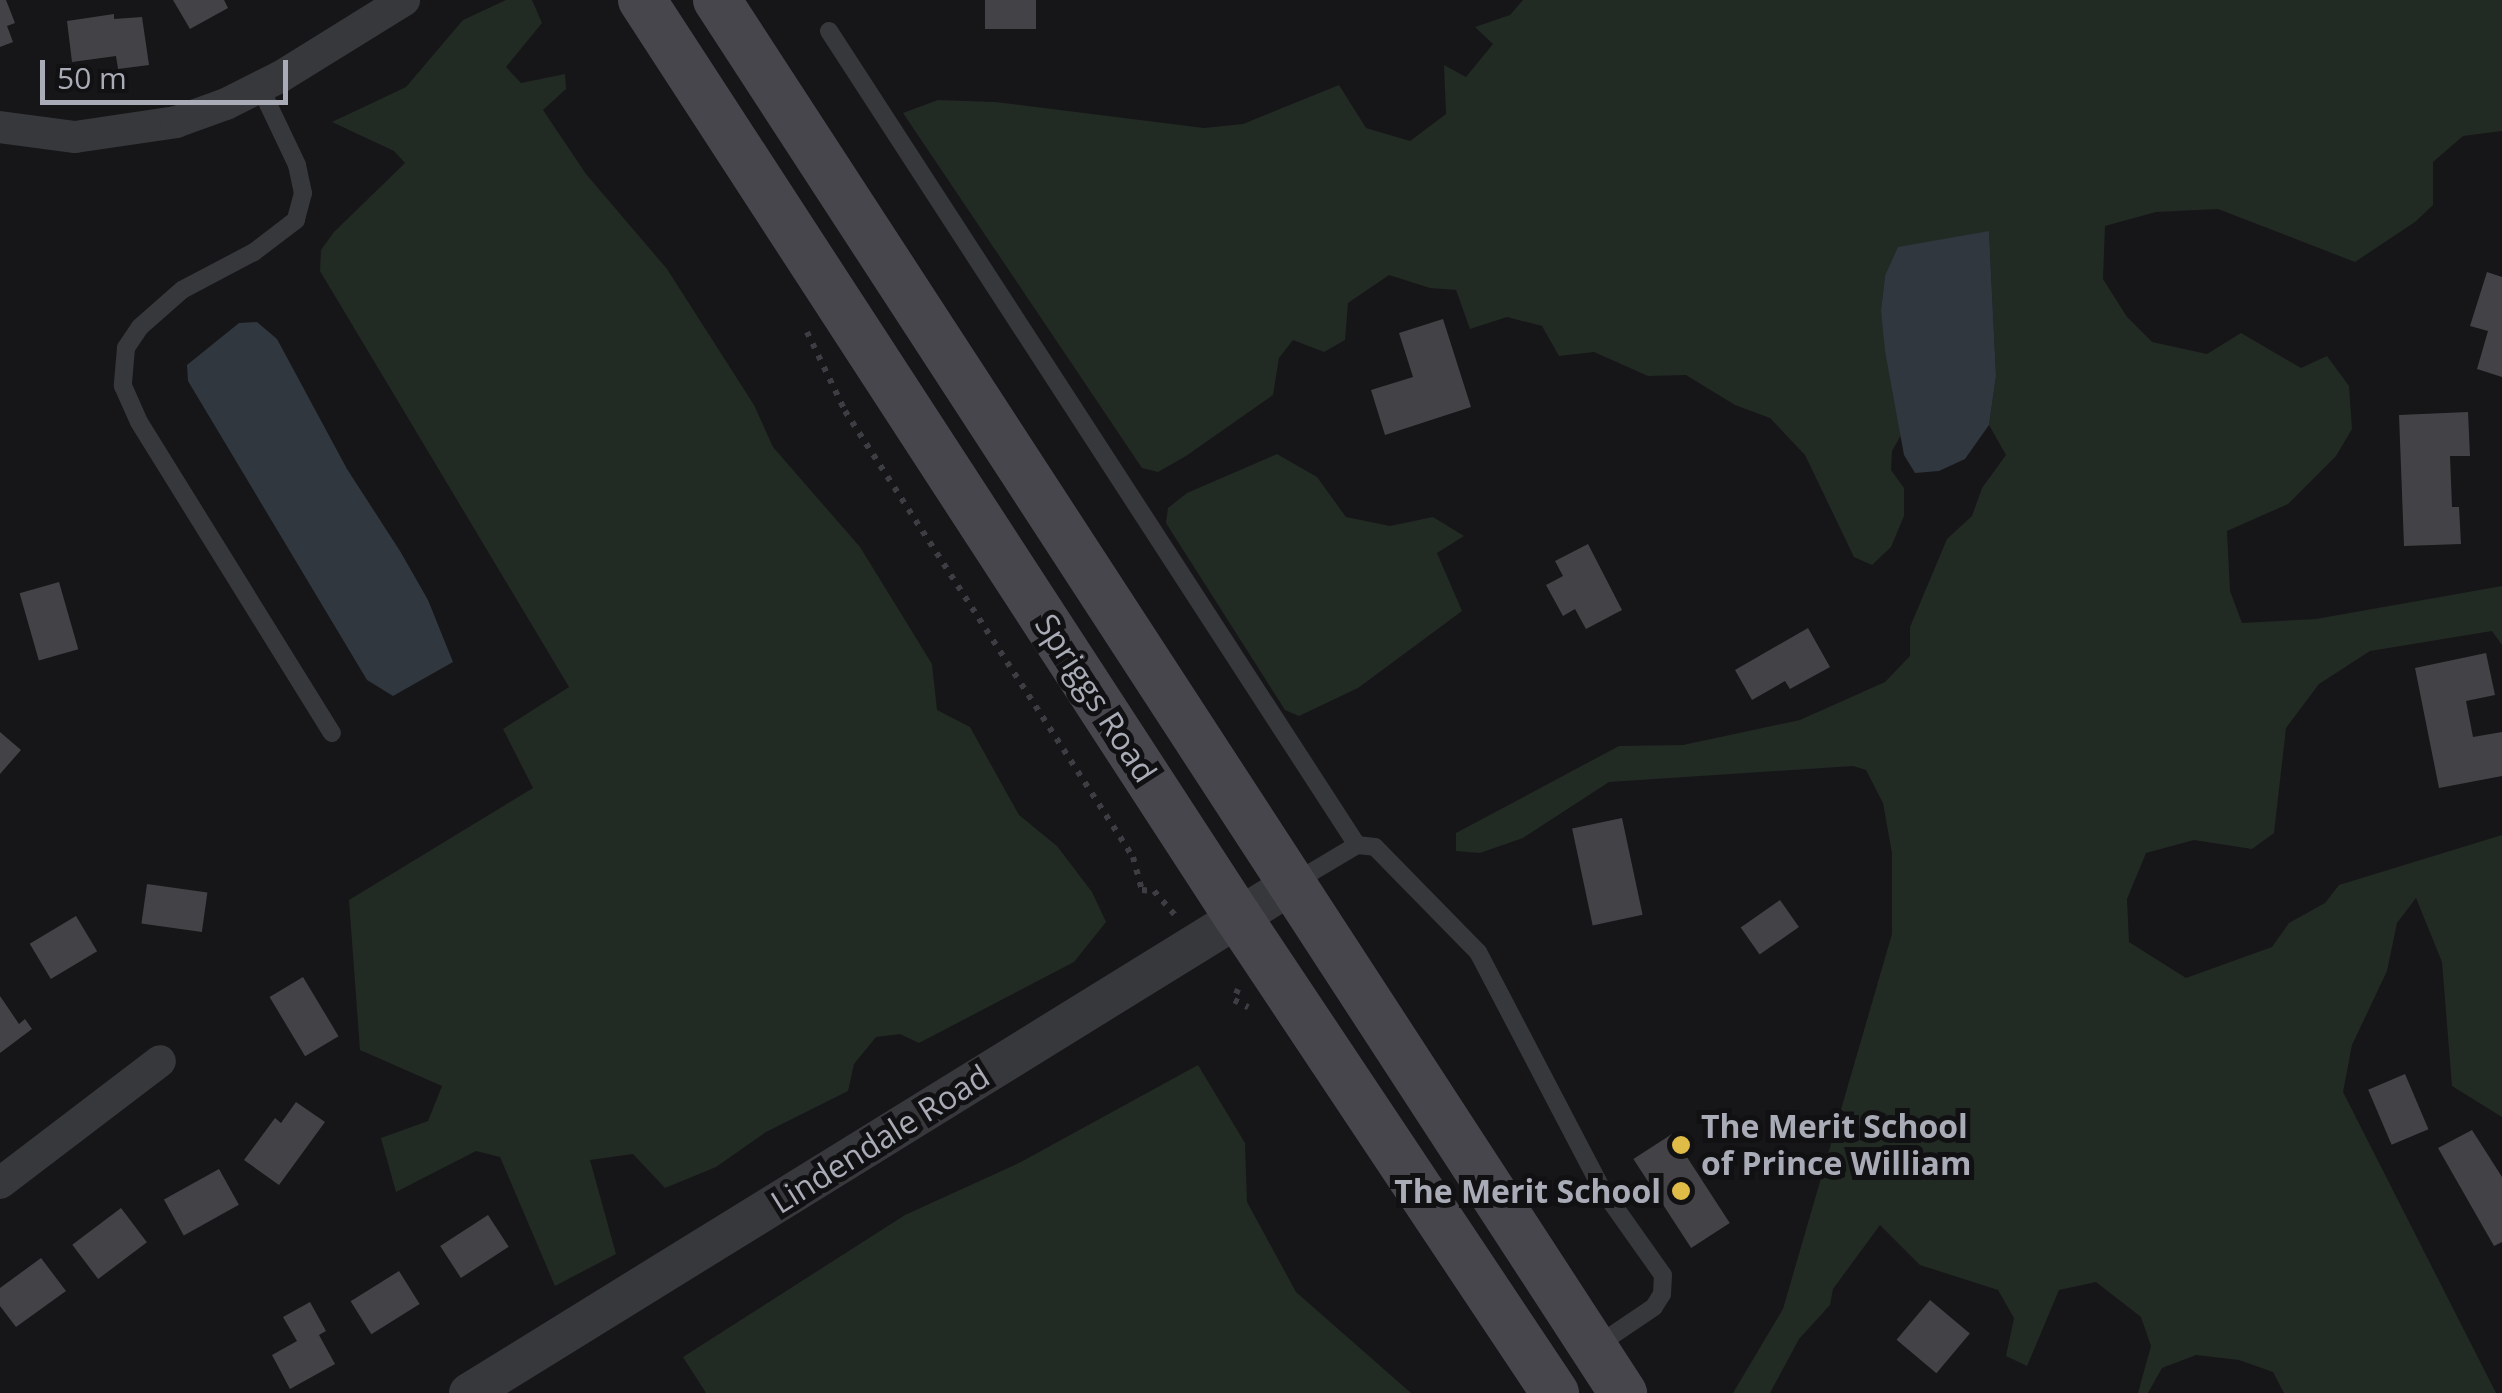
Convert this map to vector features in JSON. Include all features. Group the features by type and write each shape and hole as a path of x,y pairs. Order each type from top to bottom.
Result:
{"main road":[{"name":"Spriggs Road","path":"642,0 1238,917 1555,1393"},
{"name":"Spriggs Road","path":"717,0 1623,1393"}],"street":[{"path":"0,128 75,137 116,134 176,122 260,87 404,0"},
{"name":"Lindendale Road","path":"469,1393 1291,885"},
{"path":"0,1184 160,1061"}],"lane":[{"path":"830,31 1357,845"},
{"path":"260,87 298,165 303,194 296,220 254,252 164,304 126,348 123,386 139,422 332,733"},
{"path":"1291,885 1357,845 1375,847 1478,952 1602,1188 1663,1276 1662,1294 1654,1307 1593,1348"}],"path":[{"path":"806,330 845,412 1133,857 1142,890 1154,890"}],"shaded area":[{"path":"506,0 532,0 542,23 506,67 521,83 565,74 566,89 543,110 586,174 667,269 754,405 773,447 860,547 932,664 937,710 970,727 1019,815 1057,846 1092,892 1106,922 1074,962 919,1043 900,1034 876,1037 854,1064 848,1091 766,1132 716,1167 665,1188 633,1154 590,1160 616,1254 555,1286 500,1157 476,1151 396,1192 381,1138 428,1121 442,1086 360,1050 349,900 533,788 503,729 569,687 320,271 321,250 334,232 405,163 394,151 332,122 406,87 463,20"},
{"path":"1523,0 2502,0 2502,131 2463,136 2433,162 2433,205 2415,222 2355,262 2218,209 2156,212 2105,226 2103,279 2127,317 2152,342 2207,354 2241,333 2301,368 2327,356 2349,386 2352,429 2336,456 2288,504 2227,531 2230,591 2242,623 2316,619 2502,586 2502,645 2492,631 2370,651 2319,684 2286,728 2274,833 2252,849 2194,840 2146,853 2127,899 2129,942 2186,978 2272,947 2289,923 2325,903 2339,885 2502,835 2502,1117 2452,1086 2442,962 2416,898 2397,923 2387,971 2352,1045 2343,1092 2496,1393 2284,1393 2273,1372 2239,1360 2196,1355 2162,1368 2148,1393 2138,1393 2151,1346 2141,1317 2096,1282 2059,1290 2027,1366 2006,1356 2014,1318 1998,1290 1920,1265 1880,1225 1833,1289 1830,1305 1799,1339 1770,1393 1733,1393 1783,1309 1892,934 1892,853 1883,803 1866,770 1853,766 1609,782 1523,838 1480,853 1456,851 1456,833 1619,746 1683,745 1800,720 1885,682 1910,656 1910,627 1947,539 1972,516 1982,488 2006,455 1989,425 1996,376 1989,231 1885,276 1881,310 1901,435 1892,451 1891,470 1904,488 1904,516 1891,547 1872,565 1854,557 1805,455 1770,418 1735,405 1686,375 1648,376 1594,352 1559,356 1542,326 1507,317 1470,329 1456,290 1430,288 1389,275 1348,303 1345,340 1324,352 1293,340 1279,358 1273,395 1158,472 1142,468 903,113 938,100 995,102 1204,128 1243,124 1339,85 1366,128 1410,141 1446,114 1444,65 1466,77 1493,44 1475,27 1510,15"},
{"path":"1989,231 1996,376 1989,425 1965,459 1939,471 1915,473 1904,455 1885,351 1881,310 1885,276 1898,247"},
{"path":"257,322 277,339 347,469 400,551 428,600 453,662 393,696 367,680 188,381 187,365 239,323"},
{"path":"1277,454 1317,477 1346,517 1390,526 1433,517 1464,536 1437,553 1462,611 1358,688 1299,716 1285,710 1166,523 1168,508 1187,493"},
{"path":"1198,1065 1245,1143 1247,1202 1296,1292 1411,1393 706,1393 683,1357 905,1215 1019,1163"}],"building":[{"path":"0,0 6,0 15,23 7,26 13,42 0,47"},
{"path":"173,0 224,0 228,8 190,29"},
{"path":"985,0 1036,0 1036,29 985,29"},
{"path":"114,14 114,19 142,17 149,65 118,69 116,56 72,62 67,21"},
{"path":"2487,272 2502,277 2502,377 2477,369 2488,331 2470,326"},
{"path":"1443,319 1471,407 1385,435 1371,390 1413,377 1399,333"},
{"path":"2468,412 2470,456 2450,456 2452,507 2459,507 2461,544 2404,546 2399,415"},
{"path":"1588,544 1622,610 1586,629 1575,609 1563,616 1546,585 1563,576 1555,561"},
{"path":"59,582 78,649 39,661 20,593"},
{"path":"1808,628 1830,667 1790,689 1785,681 1752,700 1735,670"},
{"path":"2486,653 2495,695 2466,701 2473,737 2502,732 2502,776 2439,788 2415,668"},
{"path":"0,732 21,750 0,774"},
{"path":"1622,818 1643,915 1593,925 1572,829"},
{"path":"147,884 207,892 202,932 141,924"},
{"path":"1780,900 1799,927 1760,955 1741,928"},
{"path":"76,916 97,951 51,979 30,944"},
{"path":"303,977 339,1036 305,1056 270,997"},
{"path":"0,996 19,1024 25,1019 32,1029 0,1053"},
{"path":"2405,1074 2428,1129 2392,1145 2368,1090"},
{"path":"296,1102 325,1122 279,1185 244,1160 275,1118 281,1123"},
{"path":"2472,1130 2502,1177 2502,1242 2494,1246 2438,1148"},
{"name":"The Merit School","path":"1672,1134 1730,1223 1691,1248 1633,1159"},
{"path":"219,1169 239,1205 184,1235 164,1200"},
{"path":"121,1208 147,1242 98,1279 72,1245"},
{"path":"488,1215 509,1247 461,1278 440,1246"},
{"path":"41,1258 66,1291 16,1327 0,1306 0,1288"},
{"path":"399,1271 420,1304 371,1334 351,1301"},
{"path":"1930,1300 1970,1333 1936,1373 1897,1340"},
{"path":"310,1302 326,1331 319,1335 335,1364 290,1389 272,1355 297,1341 283,1317"}],"place":[{"name":"The Merit School of Prince William","path":"1681,1145"},
{"name":"The Merit School","path":"1681,1191"}]}
